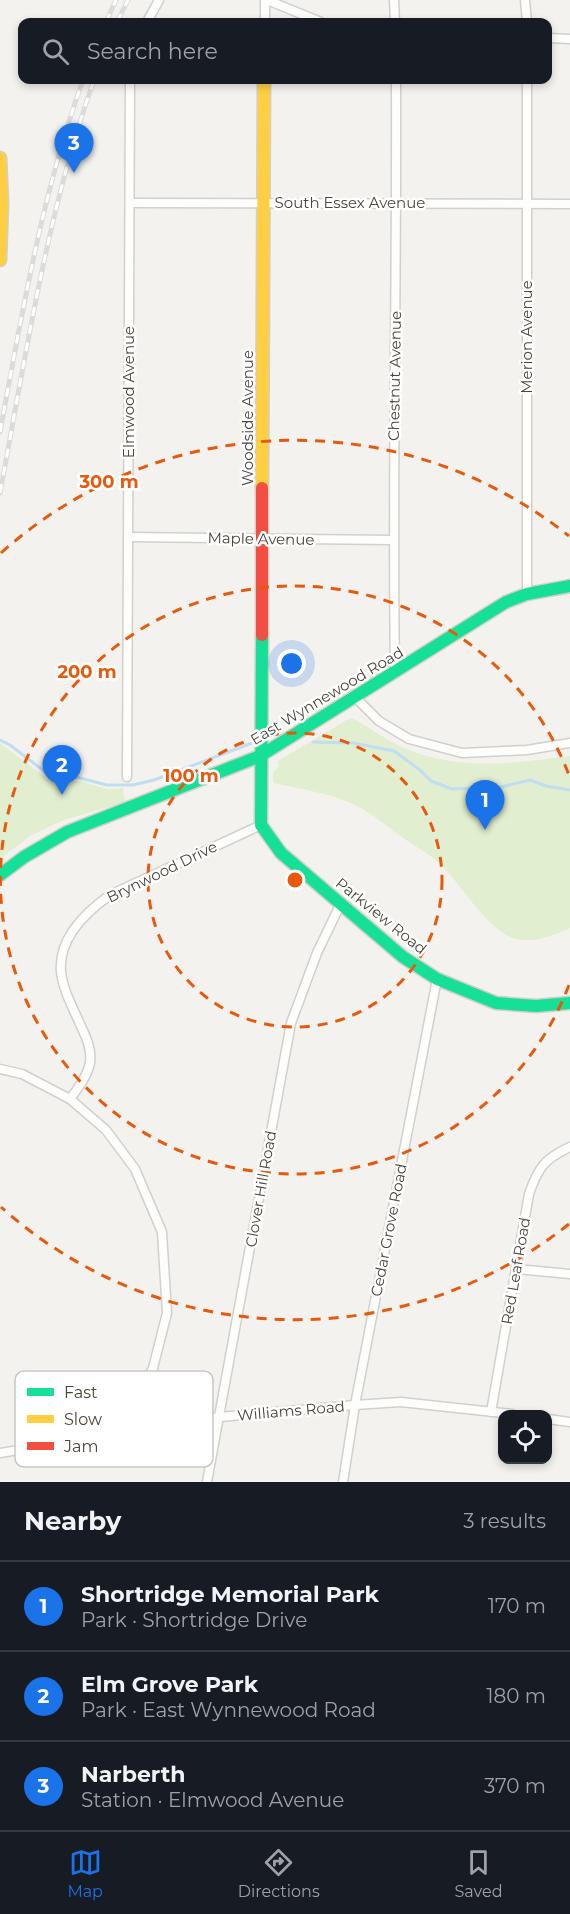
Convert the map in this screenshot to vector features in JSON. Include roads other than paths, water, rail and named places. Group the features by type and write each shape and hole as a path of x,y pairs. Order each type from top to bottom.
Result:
{"street":[{"path":"149,18 159,0"},
{"path":"265,18 266,0 311,18"},
{"path":"394,0 395,18"},
{"path":"525,0 526,18"},
{"path":"552,38 570,39"},
{"name":"Elmwood Avenue","path":"127,777 130,84"},
{"name":"Woodside Avenue","path":"260,756 264,84"},
{"name":"Chestnut Avenue","path":"395,673 393,540 396,84"},
{"name":"Merion Avenue","path":"526,594 527,84"},
{"path":"0,158 0,261"},
{"name":"South Essex Avenue","path":"130,203 570,204"},
{"name":"Maple Avenue","path":"129,537 393,540"},
{"name":"East Wynnewood Road","path":"0,875 28,854 67,832 260,756 506,602 526,594 570,586"},
{"path":"356,698 379,721 409,739 462,753 527,750 570,743"},
{"path":"260,756 261,825"},
{"name":"Parkview Road","path":"261,825 281,853 403,957 437,979 496,1002 536,1006 570,1003"},
{"name":"Brynwood Drive","path":"70,1099 85,1078 90,1062 89,1044 61,972 64,948 74,930 91,909 110,895 261,825"},
{"name":"Clover Hill Road","path":"213,1452 291,1023 317,953 341,903"},
{"name":"Cedar Grove Road","path":"343,1482 355,1405 437,979"},
{"path":"0,1069 22,1074 70,1099 106,1130 135,1169 162,1232 167,1313 152,1371"},
{"name":"Red Leaf Road","path":"491,1412 529,1194 536,1173 549,1157 570,1148"},
{"path":"517,1269 570,1274"},
{"name":"Williams Road","path":"213,1419 401,1402 498,1413"},
{"path":"552,1420 570,1422"},
{"name":"Williams Road","path":"0,1453 15,1451"},
{"name":"Clover Hill Road","path":"207,1482 210,1467"}],"waterway":[{"path":"0,740 52,777 61,779 76,777 107,785 133,785 154,780 252,743"},
{"path":"313,742 353,743 394,751 431,781 452,789 501,787 530,780 546,786 570,790"}],"railway":[{"path":"108,18 116,0"},
{"path":"119,18 128,0"},
{"path":"0,432 34,254 56,166 82,84"},
{"path":"0,493 50,232 93,84"}],"place":[{"name":"Narberth","path":"74,173"},
{"name":"Elm Grove Park","path":"62,795"},
{"name":"Shortridge Memorial Park","path":"485,830"}]}
